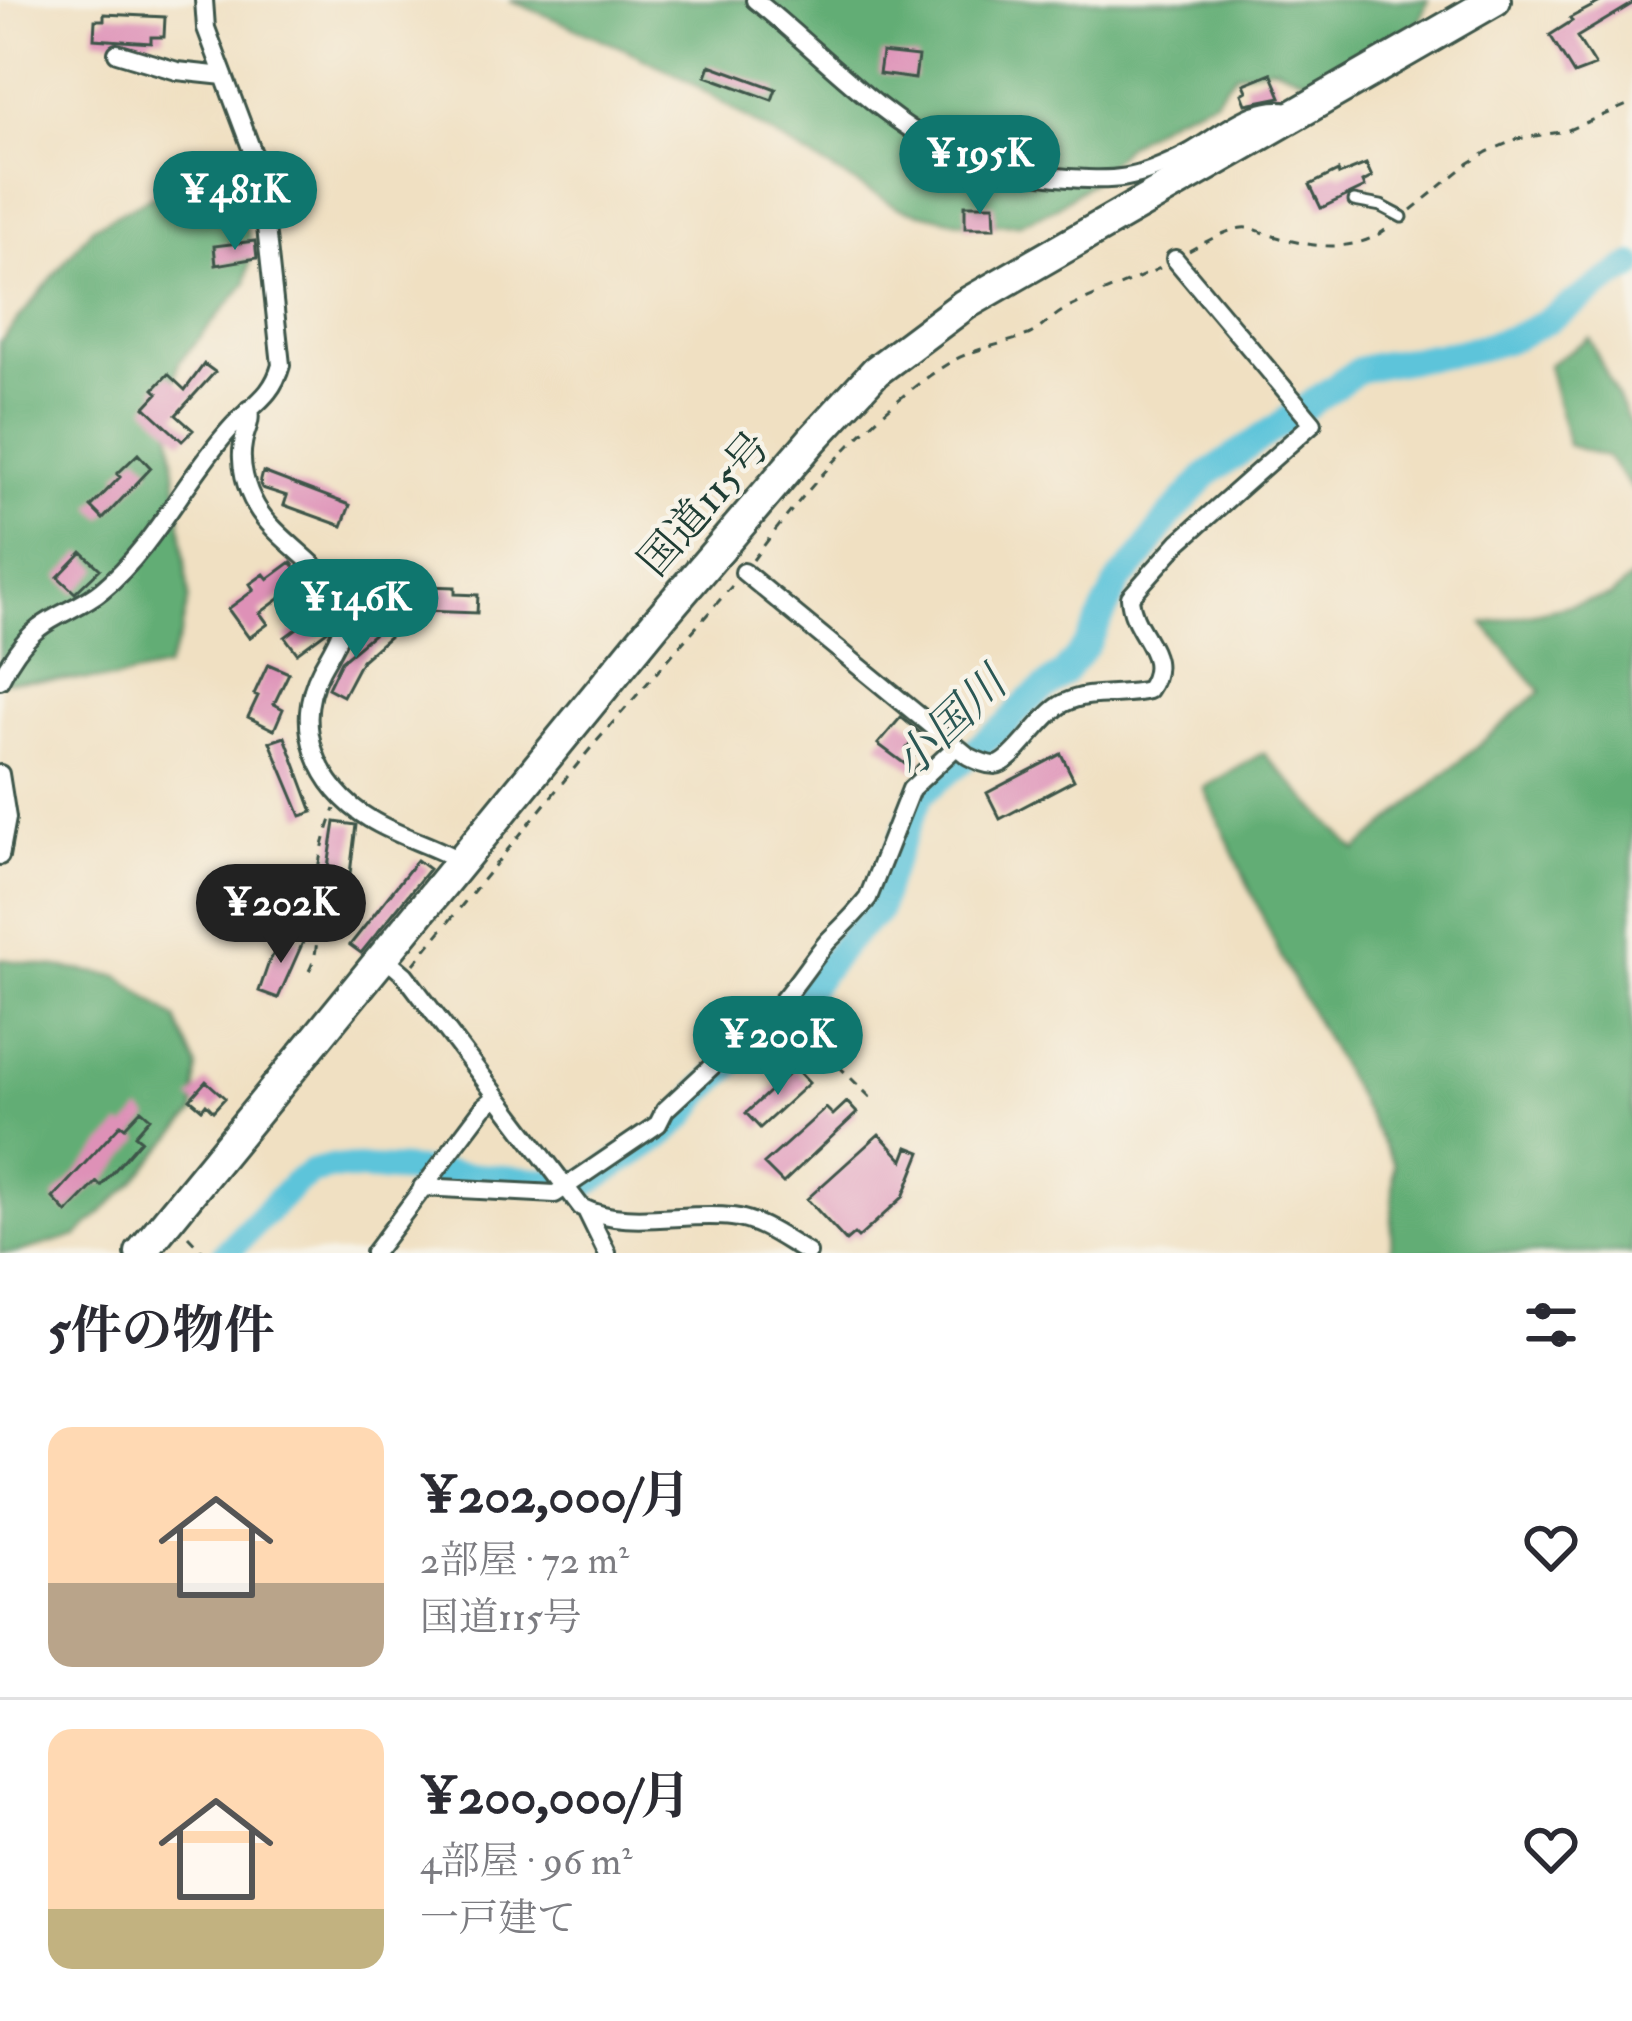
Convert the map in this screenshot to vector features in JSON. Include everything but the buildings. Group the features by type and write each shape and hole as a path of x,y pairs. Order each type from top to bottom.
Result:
{"highway":[{"name":"国道115号","path":"141,1253 394,966 462,862 655,624 876,371 964,305 1495,0"}],"street":[{"path":"0,680 37,629 88,599 122,571 215,446 272,390 280,365 260,172 206,28 204,0"},
{"path":"755,0 907,128 952,153 1020,173 1104,181 1128,178 1155,170 1268,109 1298,114"},
{"path":"117,53 176,71 224,76"},
{"path":"744,572 980,762 1004,764 1062,704 1082,697 1148,690 1154,682 1157,657 1132,617 1130,597 1235,490 1312,426 1312,419 1175,259"},
{"path":"249,409 242,457 254,503 279,537 332,585 342,603 341,633 312,688 307,725 310,747 339,796 368,818 462,862"},
{"path":"422,1187 548,1196 658,1124 665,1110 797,984 868,898 911,789 956,746"},
{"path":"0,774 7,818 0,856"},
{"path":"394,966 575,1202 586,1210 611,1217 733,1217 754,1222 808,1253"},
{"path":"374,1253 496,1097"},
{"path":"586,1210 607,1253"}],"lane":[{"path":"1354,201 1382,206 1402,217"}],"path":[{"path":"394,966 744,572 778,525 850,446 931,375 955,359 1033,333 1053,316 1238,228 1311,244 1348,246 1379,236 1487,152 1517,139 1554,135 1632,103"},
{"path":"309,971 319,940 315,891 331,820 335,808 345,800"},
{"path":"777,1005 873,1100"},
{"path":"171,1217 204,1253"}],"green space":[{"path":"510,0 1428,0 1415,33 1320,85 1274,66 1236,73 1215,99 1173,116 1127,145 1091,182 1057,207 1020,224 972,225 899,208 680,76"},
{"path":"212,181 238,201 252,246 246,283 179,362 168,408 189,597 180,636 166,668 115,679 0,681 0,342 93,227 153,196"},
{"path":"1589,338 1632,428 1632,489 1607,457 1568,445 1548,365"},
{"path":"1632,577 1632,1253 1391,1253 1394,1164 1283,961 1204,788 1263,753 1356,851 1541,691 1484,624 1611,596"},
{"path":"0,959 119,976 176,1019 197,1067 194,1113 131,1185 77,1236 14,1253 0,1253"}],"waterway":[{"name":"小国川","path":"226,1253 295,1183 312,1172 332,1167 401,1170 584,1185 660,1137 796,1004 850,937 878,911 921,794 1064,673 1087,645 1119,581 1207,475 1359,370 1509,339 1632,266"}]}
